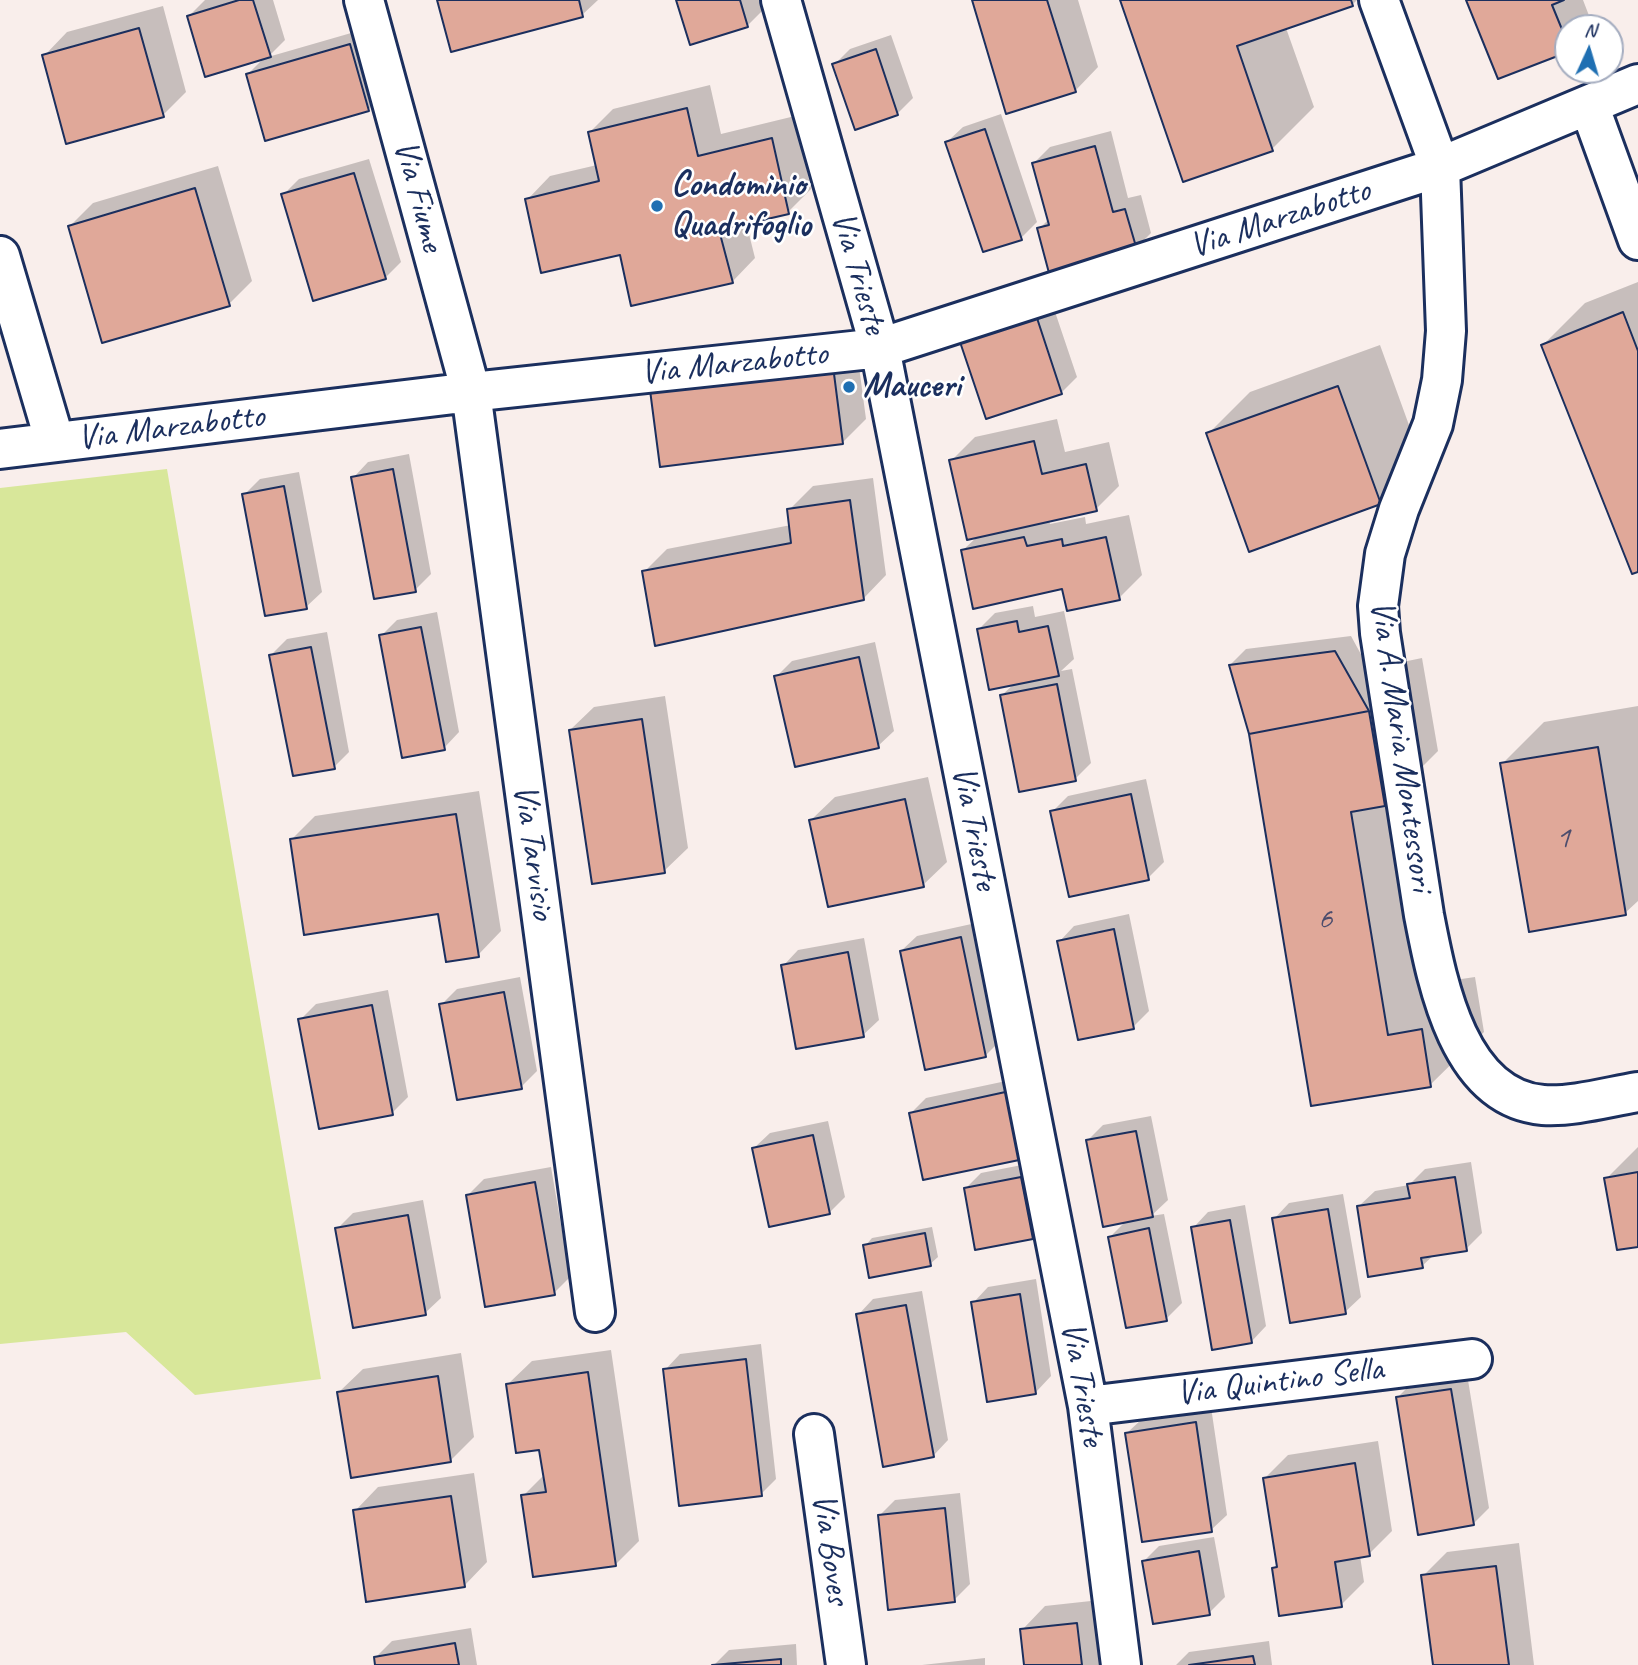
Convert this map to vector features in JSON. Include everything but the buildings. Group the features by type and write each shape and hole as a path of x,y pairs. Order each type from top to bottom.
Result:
{"street":[{"name":"Via Fiume","path":"365,0 471,392"},
{"name":"Via Trieste","path":"781,0 880,348 1088,1406 1121,1665"},
{"name":"Via A. Maria Montessori","path":"1379,0 1440,167 1446,331 1443,380 1433,424 1389,537 1381,572 1378,606 1380,633 1432,954 1450,1015 1469,1057 1492,1085 1505,1094 1517,1100 1547,1105 1638,1092"},
{"name":"Via Marzabotto","path":"0,449 471,392 880,348 1440,167 1638,85"},
{"path":"1589,105 1638,240"},
{"path":"0,256 55,442"},
{"name":"Via Tarvisio","path":"471,392 595,1312"},
{"name":"Via Quintino Sella","path":"1088,1406 1472,1359"},
{"name":"Via Boves","path":"814,1434 846,1665"}],"green space":[{"path":"167,469 321,1379 195,1395 126,1332 0,1344 0,488"}],"place":[{"name":"Condominio Quadrifoglio","path":"657,206"},
{"name":"Mauceri","path":"849,387"}]}
